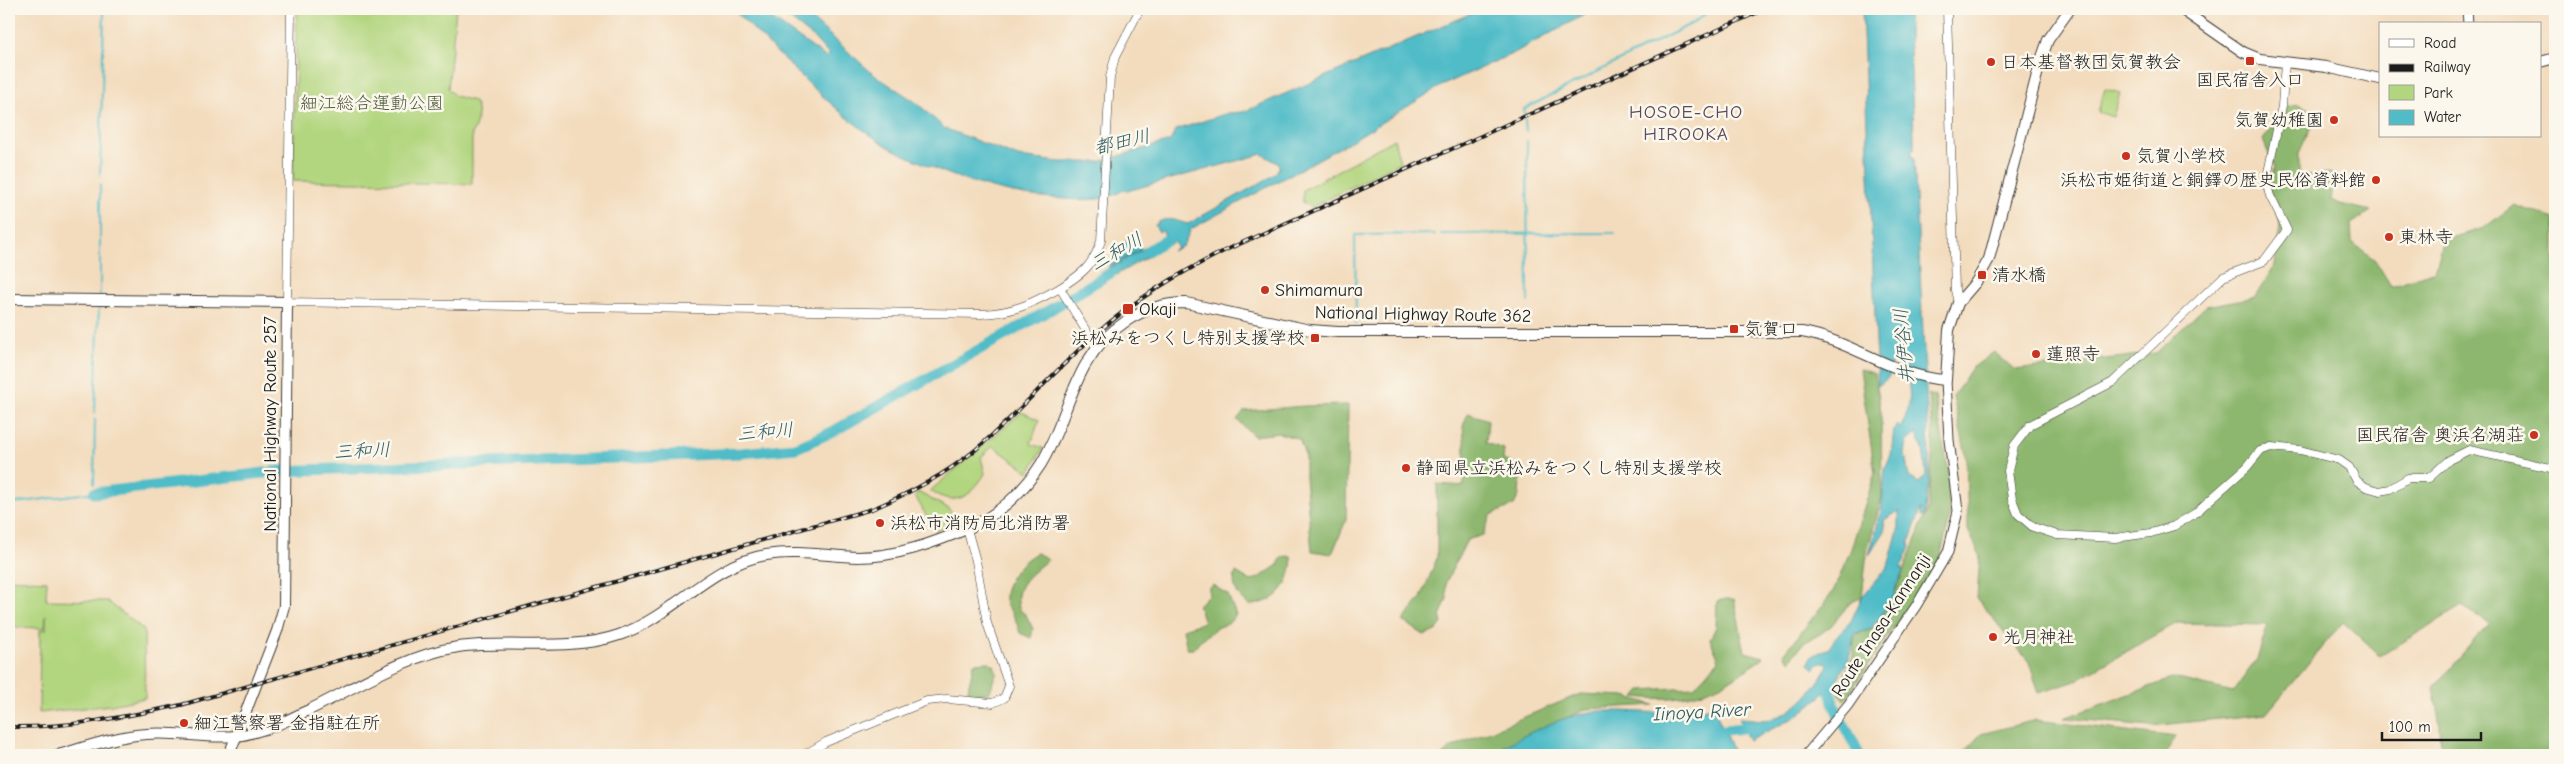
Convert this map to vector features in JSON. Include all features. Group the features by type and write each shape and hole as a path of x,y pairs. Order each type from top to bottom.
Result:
{"highway":[{"path":"1941,380 1949,330 1958,303 1976,282 1988,259 2040,63 2048,40 2070,9"},
{"path":"2181,9 2244,52 2260,59 2326,67 2379,79"},
{"path":"2542,61 2555,58"},
{"name":"National Highway Route 257","path":"9,298 287,302 287,480 284,606 277,631 229,755"},
{"name":"National Highway Route 362","path":"58,755 121,737 146,734 237,736 281,724 392,669 433,652 459,647 580,642 619,635 655,619 727,569 746,560 766,554 880,556 898,553 967,529 992,515 1013,498 1043,461 1082,370 1096,347 1114,329 1133,316 1156,306 1177,303 1310,330 1338,332 1802,332 1823,336 1909,373 1941,380"}],"main road":[{"path":"2467,9 2468,22"},
{"name":"Route Inasa-Kannanji","path":"1806,755 1837,720 1916,606 1948,552 1958,511 1941,380"}],"street":[{"path":"291,9 287,302 981,314 1004,313 1022,308 1061,290 1084,273 1095,259 1101,241 1104,217 1110,77 1115,58 1140,9"},
{"path":"1947,9 1955,290 1958,303"},
{"path":"2285,63 2282,106 2266,182 2270,196 2287,230 2264,261 2223,278 2113,382 2030,425 2014,446 2008,471 2012,498 2018,514 2033,527 2057,535 2116,538 2150,533 2174,526 2194,514 2248,467 2260,451 2271,447 2300,450 2339,460 2349,467 2357,481 2366,487 2380,492 2390,489 2408,478 2429,478 2449,460 2468,450 2555,469"},
{"path":"1061,290 1096,347"},
{"path":"804,755 826,742 927,701 947,699 993,703 1004,698 1009,686 987,623 976,561 967,529"}],"green space":[{"name":"細江総合運動公園","path":"297,9 456,9 448,89 455,96 473,101 477,108 477,121 472,133 472,184 293,181"},
{"path":"2105,89 2120,93 2113,117 2098,112"},
{"path":"2298,104 2311,110 2314,120 2299,153 2299,176 2329,173 2335,175 2331,200 2371,211 2351,224 2352,242 2375,260 2391,286 2435,271 2444,240 2484,228 2514,205 2555,219 2555,755 2423,755 2441,750 2440,726 2433,688 2489,623 2462,606 2380,656 2343,622 2266,714 2151,726 2064,718 2174,678 2233,692 2257,659 2268,625 2177,623 2073,682 2039,693 2029,662 1977,599 1980,555 1968,530 1966,455 1953,397 1971,369 1994,352 2015,370 2156,353 2206,306 2255,297 2275,265 2280,226 2277,205 2269,190 2274,167 2263,140 2283,109"},
{"path":"1394,139 1400,162 1312,207 1303,203 1303,190"},
{"path":"1860,369 1875,374 1881,412 1882,497 1867,551 1862,597 1850,603 1831,626 1802,644 1790,661 1784,654 1833,592 1851,549 1875,473"},
{"path":"1929,394 1935,397 1950,480 1949,521 1940,558 1845,700 1838,694 1842,679 1853,657 1854,635 1875,627 1894,595 1928,508 1933,444"},
{"path":"1348,405 1346,520 1332,554 1312,551 1305,477 1305,455 1299,439 1279,433 1254,436 1237,420 1244,411"},
{"path":"1022,412 1039,420 1031,444 1043,448 1029,472 993,446 981,457 985,474 968,494 962,498 955,499 939,496 930,491"},
{"path":"1468,413 1488,420 1486,443 1504,449 1503,460 1521,466 1519,495 1514,505 1491,515 1483,535 1467,540 1446,582 1447,599 1440,616 1442,623 1436,631 1424,635 1403,621 1421,598 1437,558 1437,484 1464,486 1465,450 1463,426"},
{"path":"918,492 949,509 960,521 935,531 915,496"},
{"path":"1037,553 1048,559 1030,575 1018,594 1020,610 1026,615 1033,629 1031,638 1020,633 1014,617 1006,605 1005,597 1006,589 1013,574 1025,561"},
{"path":"1286,556 1292,557 1289,576 1281,591 1275,597 1259,604 1249,605 1241,598 1236,591 1234,582 1236,572 1251,581 1279,564 1280,559"},
{"path":"9,579 47,581 46,600 107,601 144,630 145,698 111,705 39,713 40,630 46,630 46,615 45,628 9,627"},
{"path":"1213,585 1228,595 1236,615 1228,624 1218,627 1201,640 1194,649 1187,649 1183,629 1204,622 1198,605 1209,594 1209,587"},
{"path":"1734,599 1745,652 1764,657 1733,678 1704,692 1672,698 1635,697 1641,690 1694,687 1719,660 1710,639 1716,627 1717,601"},
{"path":"989,662 994,665 997,673 989,693 971,695 968,689 974,663"},
{"path":"1580,694 1625,696 1654,705 1586,709 1512,743 1492,755 1442,755 1452,747"},
{"path":"2036,720 2176,737 2164,755 1961,755 1981,734"}],"water":[{"path":"729,9 758,9 827,58 829,55 814,38 777,9 801,9 873,74 917,103 944,128 1018,157 1060,162 1099,162 1170,141 1176,130 1228,113 1243,112 1481,9 1595,9 1516,52 1441,86 1346,144 1191,229 1183,246 1172,251 1177,247 1174,242 1168,245 1163,231 1159,232 1155,225 1167,219 1188,224 1274,175 1279,168 1279,164 1262,154 1127,191 1123,190 1108,197 1090,200 1018,194 984,186 918,161 891,148 866,132 807,82 733,10"},
{"name":"井伊谷川","path":"1862,9 1908,9 1914,135 1914,150 1912,150 1911,156 1914,157 1929,448 1929,481 1924,517 1922,517 1921,509 1909,543 1910,547 1901,568 1903,572 1897,583 1893,599 1870,630 1855,633 1848,662 1842,670 1833,691 1827,691 1797,716 1749,741 1739,718 1771,719 1789,711 1805,698 1828,665 1825,662 1818,664 1814,669 1809,663 1812,656 1829,648 1839,633 1851,621 1862,597 1888,566 1899,527 1899,511 1884,520 1885,531 1869,555 1881,512 1885,470 1891,455 1894,429 1897,425 1900,429 1908,408 1909,390 1902,351 1895,351 1889,377 1878,386","holes":["1916,434 1923,449 1926,475 1919,483 1909,477 1905,454 1907,441"]},
{"path":"1134,236 1141,249 1108,268 1121,245"},
{"path":"1158,240 1162,248 1104,282 1093,284 1103,277 1107,270"},
{"path":"1713,706 1732,749 1714,755 1491,755 1530,733 1576,715 1604,711 1673,713 1700,710"}],"waterway":[{"path":"100,175 104,9"},
{"path":"1526,131 1524,109 1693,23 1712,9"},
{"path":"1527,141 1528,302"},
{"path":"100,185 100,295"},
{"name":"三和川","path":"1147,251 1179,233"},
{"path":"1441,234 1615,233"},
{"path":"1356,324 1355,235 1435,234"},
{"name":"三和川","path":"94,493 281,471 741,453 796,448 832,432 1048,311 1112,272"},
{"path":"95,413 99,303"},
{"path":"94,484 95,419"},
{"path":"9,504 94,492"},
{"path":"1831,677 1830,687 1835,707 1859,755"},
{"name":"Iinoya River","path":"1710,732 1758,726"}],"railway":[{"path":"9,727 74,724 181,705 872,509 925,484 974,451 1110,322 1141,299 1191,268 1226,250 1765,9"}],"place":[{"name":"国民宿舎入口","path":"2250,61"},
{"name":"日本基督教団気賀教会","path":"1991,62"},
{"name":"気賀幼稚園","path":"2334,120"},
{"name":"気賀小学校","path":"2126,156"},
{"name":"浜松市姫街道と銅鐸の歴史民俗資料館","path":"2376,180"},
{"name":"東林寺","path":"2389,237"},
{"name":"清水橋","path":"1982,275"},
{"name":"Shimamura","path":"1265,290"},
{"name":"Okaji","path":"1128,309"},
{"name":"気賀口","path":"1734,329"},
{"name":"浜松みをつくし特別支援学校","path":"1315,338"},
{"name":"蓮照寺","path":"2036,354"},
{"name":"国民宿舎 奥浜名湖荘","path":"2534,435"},
{"name":"静岡県立浜松みをつくし特別支援学校","path":"1406,468"},
{"name":"浜松市消防局北消防署","path":"880,523"},
{"name":"光月神社","path":"1993,637"},
{"name":"細江警察署 金指駐在所","path":"184,723"}],"district":[{"name":"HOSOE-CHO HIROOKA","path":"1686,122"}],"water label":[{"name":"都田川","path":"1122,141"}]}
